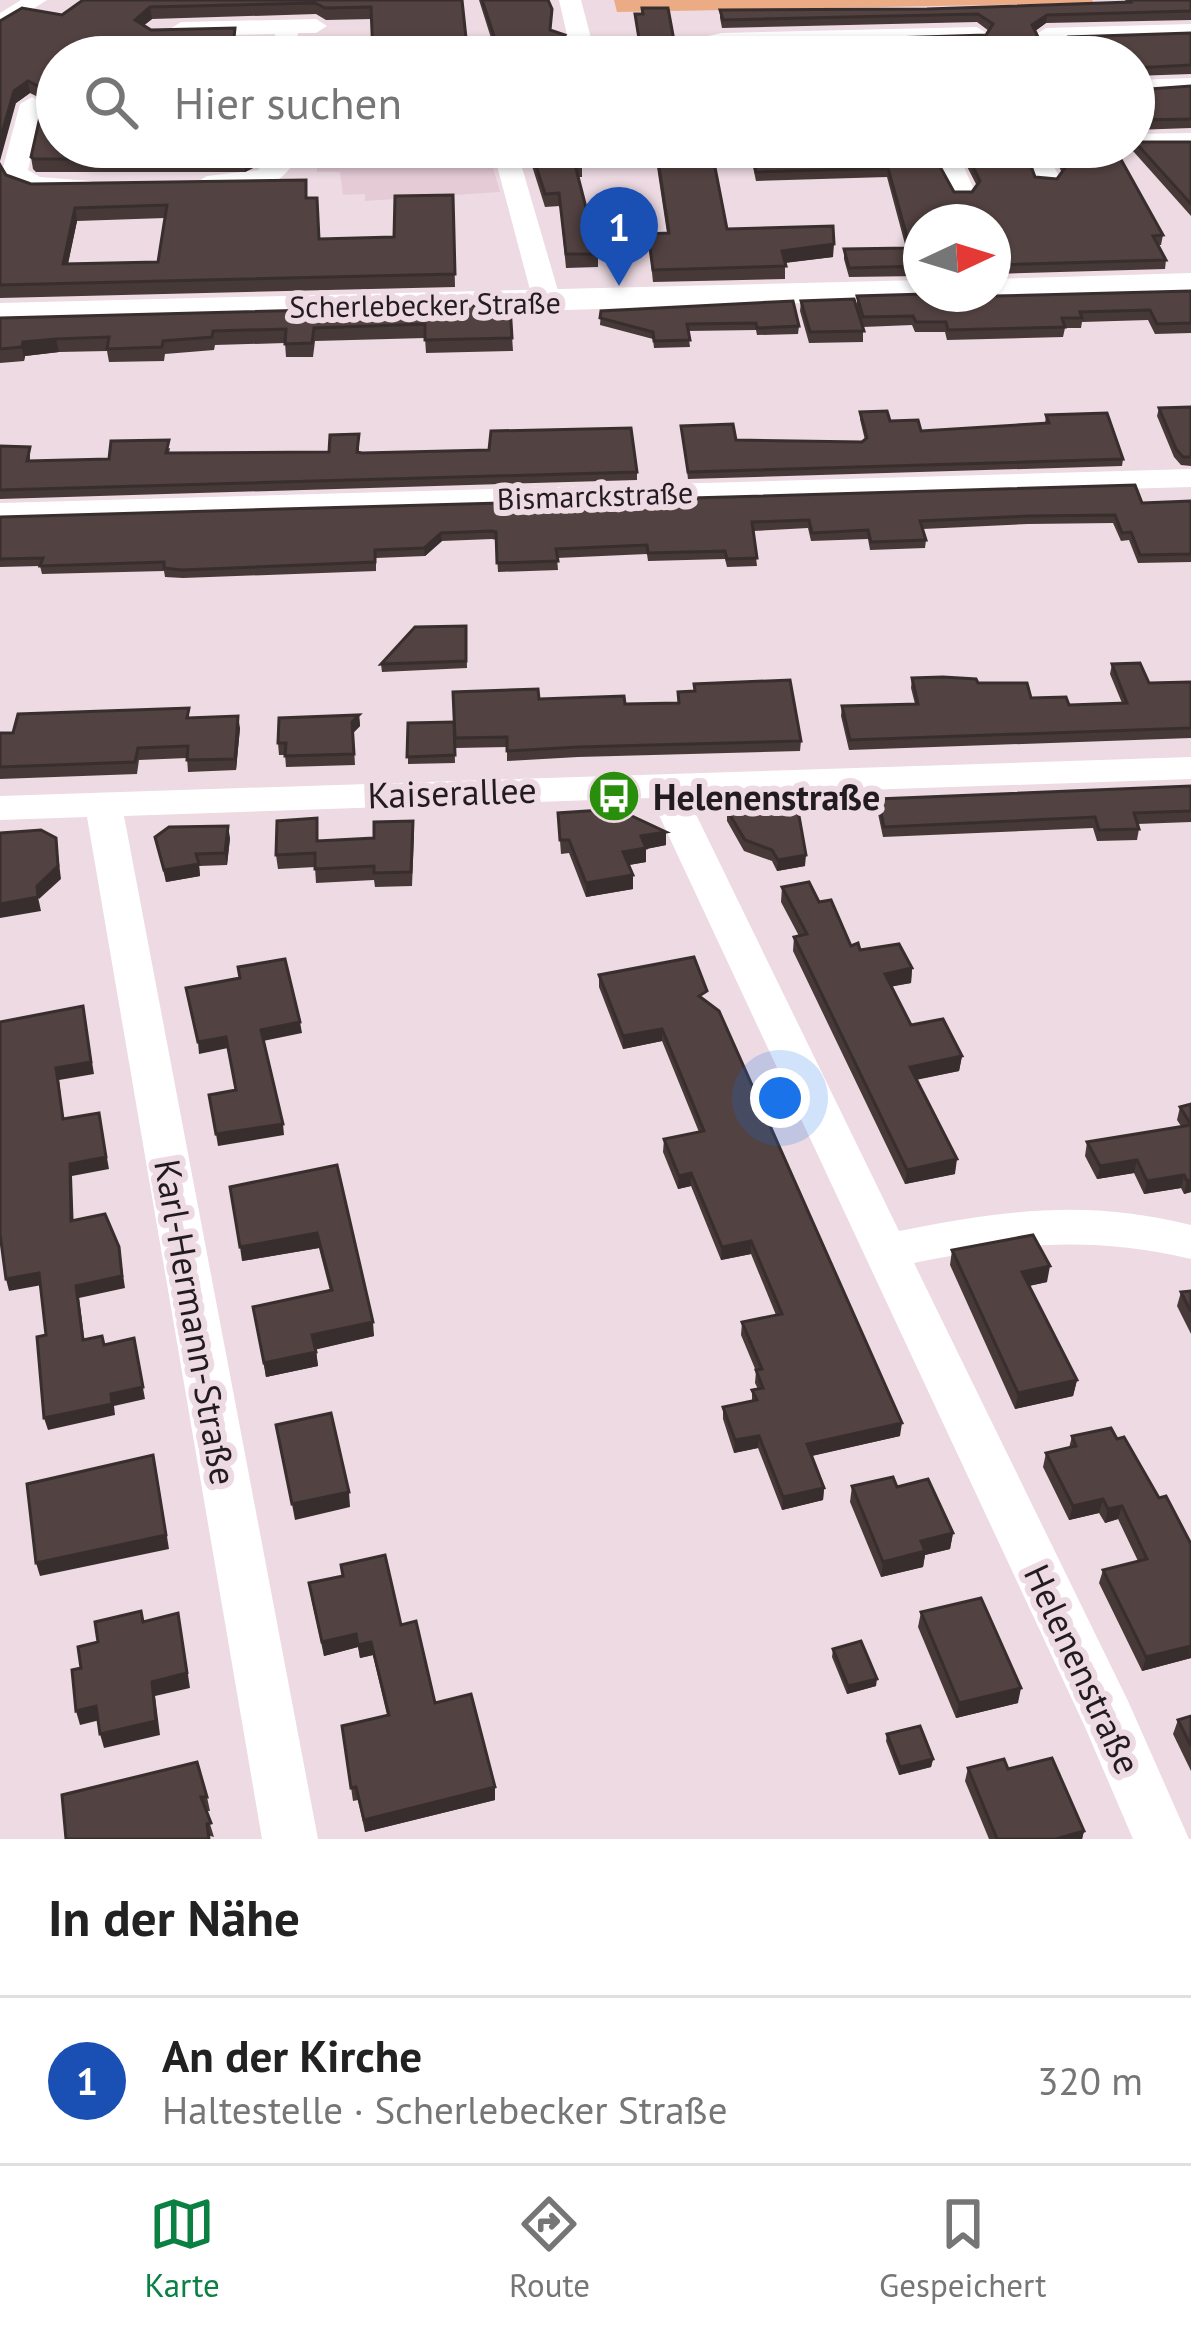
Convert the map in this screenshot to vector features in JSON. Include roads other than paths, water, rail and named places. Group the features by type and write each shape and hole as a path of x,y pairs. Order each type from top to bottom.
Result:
{"street":[{"path":"0,23 36,0"},
{"path":"571,0 579,36"},
{"path":"152,30 316,26"},
{"path":"254,27 256,36"},
{"path":"286,36 287,27"},
{"path":"1047,36 1191,31"},
{"path":"960,36 976,34"},
{"path":"1155,86 1191,85"},
{"path":"0,106 36,104"},
{"path":"36,122 15,171 21,180 109,185"},
{"path":"1155,147 1191,140"},
{"path":"178,184 247,184 281,168"},
{"path":"510,168 547,301"},
{"path":"952,168 962,193"},
{"path":"1042,168 1047,179"},
{"path":"4,194 33,184"},
{"path":"1011,289 1191,284"},
{"name":"Scherlebecker Straße","path":"0,315 903,291"},
{"name":"Bismarckstraße","path":"0,512 1191,478"},
{"name":"Kaiserallee","path":"0,808 1191,768"},
{"name":"Helenenstraße","path":"663,784 1109,1719 1161,1839"},
{"name":"Karl-Hermann-Straße","path":"103,804 290,1839"},
{"path":"885,1251 1045,1221 1102,1222 1191,1242"}],"place":[{"name":"An der Kirche","path":"619,286"},
{"name":"Helenenstraße","path":"614,796"}]}
